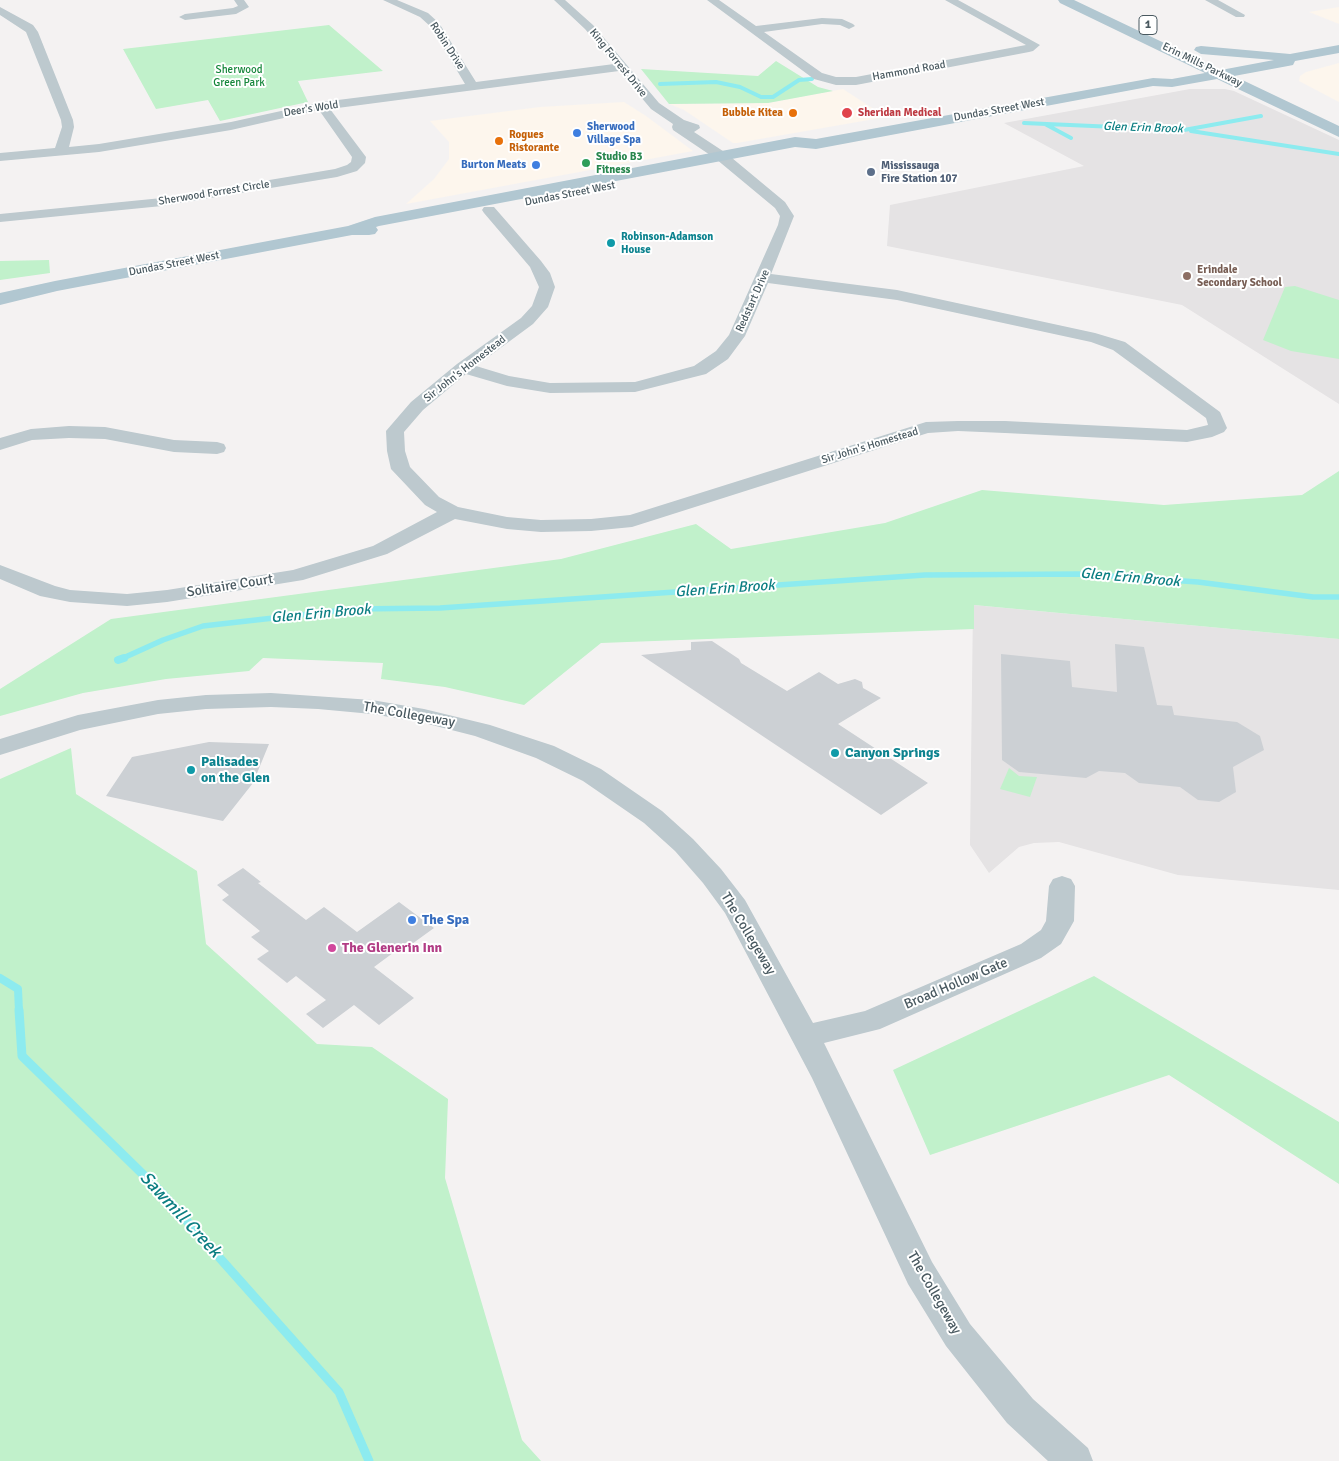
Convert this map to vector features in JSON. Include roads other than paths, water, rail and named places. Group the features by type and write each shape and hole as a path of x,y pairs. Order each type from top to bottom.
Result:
{"main road":[{"name":"Erin Mills Parkway","path":"1064,0 1208,68 1225,69"},
{"path":"1151,40 1148,46 1159,73"},
{"name":"Erin Mills Parkway","path":"1274,60 1197,48 1244,85 1339,132"},
{"name":"Dundas Street West","path":"1159,73 1172,83 1225,69 1274,60 1288,62 1290,58 1339,49"},
{"path":"1274,60 1283,78"},
{"name":"Dundas Street West","path":"1225,69 1242,70 1274,60"},
{"name":"Dundas Street West","path":"0,299 55,286 352,230 375,222 726,160 806,151 816,144 1159,73 1208,68"},
{"name":"Erin Mills Parkway","path":"1242,70 1264,80"},
{"path":"1172,83 1244,85"},
{"name":"Dundas Street West","path":"352,230 389,229 726,160"},
{"name":"Dundas Street West","path":"0,288 55,286"}],"street":[{"path":"186,17 236,10 244,7 239,0"},
{"name":"Robin Drive","path":"388,0 424,15 435,24 473,87"},
{"name":"King Forrest Drive","path":"559,0 589,27 646,98 680,123 678,127 726,160"},
{"name":"Hammond Road","path":"712,0 822,79 840,82 856,81 1029,49 1034,44 950,0"},
{"path":"1210,0 1240,15"},
{"path":"2,6 29,27 32,32 67,120 68,127 61,151"},
{"path":"755,30 822,21 842,22 849,26"},
{"name":"Deer's Wold","path":"0,157 99,148 206,130 322,106 622,67"},
{"name":"Sherwood Forrest Circle","path":"0,218 162,202 337,173 352,168 358,163 359,157 322,106"},
{"name":"Redstart Drive","path":"463,368 507,381 550,388 635,387 700,370 722,355 737,336 785,226 786,216 780,205 726,160"},
{"name":"Sir John's Homestead","path":"489,210 536,264 542,273 547,288 540,307 527,321 463,368 417,406 395,432 396,451 401,469 432,501 452,512 507,523 541,526 591,525 632,521 926,428 958,426 1005,427 1187,436 1205,433 1218,428 1214,416 1119,346 1095,338 897,295 763,278"},
{"path":"0,444 31,435 69,432 105,433 174,446 217,448"},
{"name":"Solitaire Court","path":"0,571 48,591 70,596 127,600 167,596 296,576 380,550 452,512"},
{"name":"The Collegeway","path":"0,747 35,734 114,715 158,707 206,702 271,700 372,707 424,716 482,730 545,752 592,775 624,796 653,817 684,845 712,876 736,907 806,1036 920,1272 958,1335 1020,1411 1075,1461"},
{"name":"Broad Hollow Gate","path":"806,1036 870,1021 1031,952 1051,937 1060,921 1062,886"}],"waterway":[{"name":"Glen Erin Brook","path":"660,84 716,82 740,87 761,97 773,97 799,80 812,79"},
{"name":"Glen Erin Brook","path":"1024,123 1184,130 1261,116"},
{"path":"1045,124 1071,138"},
{"path":"1191,131 1339,154"},
{"name":"Glen Erin Brook","path":"121,659 163,640 203,626 353,609 440,608 925,575 1081,574 1198,582 1313,597 1339,597"},
{"name":"Sawmill Creek","path":"0,978 18,989 19,1011"},
{"name":"Sawmill Creek","path":"19,1010 22,1056 161,1192 339,1392 369,1461"}],"place":[{"name":"Bubble Kitea","path":"793,113"},
{"name":"Sheridan Medical","path":"847,113"},
{"name":"Sherwood Village Spa","path":"577,133"},
{"name":"Rogues Ristorante","path":"499,141"},
{"name":"Studio B3 Fitness","path":"586,163"},
{"name":"Burton Meats","path":"536,165"},
{"name":"Mississauga Fire Station 107","path":"871,172"},
{"name":"Robinson-Adamson House","path":"611,243"},
{"name":"Erindale Secondary School","path":"1187,276"},
{"name":"Canyon Springs","path":"835,753"},
{"name":"Palisades on the Glen","path":"191,770"},
{"name":"The Spa","path":"412,920"},
{"name":"The Glenerin Inn","path":"332,948"}],"park label":[{"name":"Sherwood Green Park","path":"239,76"}]}
